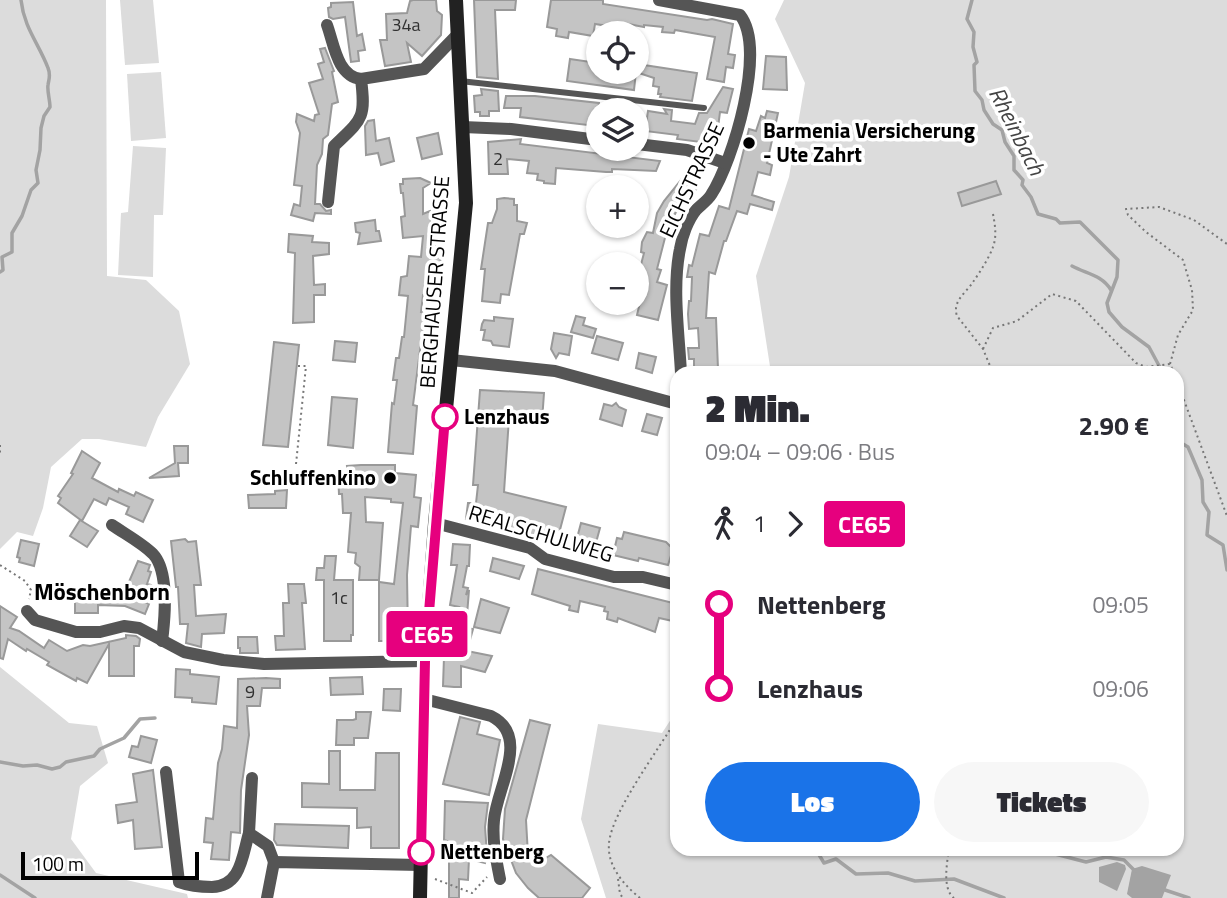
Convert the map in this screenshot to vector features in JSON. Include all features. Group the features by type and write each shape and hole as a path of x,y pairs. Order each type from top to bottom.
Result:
{"street":[{"name":"BERGHAUSER STRASSE","path":"419,898 425,661 435,523 466,203 456,0"},
{"name":"EICHSTRASSE","path":"659,0 740,15 746,27 749,71 740,124 725,163 711,195 691,218 680,248 678,316 681,366"},
{"path":"327,24 341,65 350,76 361,79 424,69 457,35"},
{"path":"328,202 334,146 361,120 365,105 361,79"},
{"path":"463,127 511,129 586,138"},
{"path":"649,145 687,150 725,163"},
{"path":"451,360 555,371 670,402"},
{"name":"REALSCHULWEG","path":"435,523 530,548 545,559 614,577 643,577 670,583"},
{"path":"112,525 151,552 161,568 164,596 162,641"},
{"path":"27,611 35,620 76,632 100,632 124,626 139,628 184,652 223,660 250,663 425,661"},
{"path":"424,699 491,716 498,719 508,731 510,753 494,818 493,843 500,879"},
{"path":"166,772 179,882 191,887 223,886 234,879 249,834 253,778"},
{"path":"249,834 268,846 274,862 267,898"},
{"path":"274,862 420,865"}],"lane":[{"path":"460,81 704,108"}],"path":[{"path":"1154,366 1170,364 1178,335 1193,310 1192,289 1183,260 1146,232 1128,215 1126,209 1159,206 1194,220 1227,244"},
{"path":"990,366 983,349 955,310 992,249 996,233 993,214"},
{"path":"983,349 993,328 1017,321 1052,294 1076,301 1136,363 1144,366"},
{"path":"296,464 306,366 298,366"},
{"path":"1184,400 1227,516"},
{"path":"0,445 0,456"},
{"path":"0,565 25,582 31,590 27,611"},
{"path":"623,898 609,844 614,825 670,729"},
{"path":"948,856 949,892 954,898"},
{"path":"430,877 472,893 481,882"},
{"path":"618,877 640,898"}],"shaded area":[{"path":"0,0 106,0 107,276 146,280 179,311 190,364 158,417 146,447 99,439 82,439 51,467 43,508 33,536 17,532 0,549"},
{"path":"120,0 153,0 159,63 125,65"},
{"path":"784,0 1227,0 1227,898 606,898 581,819 598,724 662,733 670,721 670,856 1184,856 1184,366 770,366 756,276 789,177 805,83 775,19"},
{"path":"161,72 166,138 131,141 127,74"},
{"path":"133,146 166,148 163,215 154,215 153,277 118,275 121,213 128,212"},
{"path":"0,667 69,723 97,726 108,763 80,786 71,839 96,873 187,894 188,898 0,898"},
{"path":"1117,862 1125,865 1126,869 1117,891 1099,882 1099,867"},
{"path":"1142,866 1171,875 1162,898 1132,898 1127,894 1132,869"}],"building":[{"path":"436,0 437,11 442,15 441,35 422,56 407,43 411,62 385,66 380,40 387,40 386,14 407,13 410,1"},
{"path":"474,0 516,0 515,10 495,10 498,79 477,77"},
{"path":"551,0 603,0 603,4 712,19 733,24 728,54 735,55 733,68 726,67 724,82 707,79 715,37 675,30 674,33 662,32 663,27 649,26 649,21 586,21 586,35 569,32 568,38 556,36 557,29 547,27"},
{"path":"353,2 357,36 362,34 365,50 358,51 359,61 351,62 345,17 329,17 328,8 331,3"},
{"path":"325,48 334,71 332,72 338,102 332,104 328,135 323,139 322,154 317,165 315,204 320,204 326,211 331,210 331,214 315,213 313,221 291,215 294,204 300,206 302,186 294,185 300,133 296,122 297,114 314,121 315,115 319,114 309,83 323,79 318,64 324,62 320,49"},
{"path":"766,56 786,57 787,90 763,89"},
{"path":"570,59 586,61 586,84 567,81"},
{"path":"649,66 697,73 692,101 660,97 659,87 653,86 654,78 649,76"},
{"path":"589,84 635,84 634,90"},
{"path":"723,87 733,89 727,113 720,112 716,144 677,139 678,135 649,131 649,111 667,114 664,109 672,110 671,121 695,124 699,113 707,113"},
{"path":"481,89 498,91 499,111 489,111 489,116 480,116 480,112 475,112 474,96 482,95"},
{"path":"506,96 586,102 586,125 520,117 521,108 504,108"},
{"path":"767,111 778,113 767,163 772,165 770,175 758,172 752,195 774,202 772,210 750,204 747,214 737,211 724,241 715,274 709,272 706,318 716,318 718,366 694,366 694,359 689,359 688,348 699,348 699,345 698,328 689,329 692,277 687,277 689,265 692,266 700,234 709,236 719,206 729,209 749,129 756,131 761,116 765,118"},
{"path":"374,120 376,141 389,138 394,161 381,165 378,153 366,155 365,126 368,121"},
{"path":"438,133 442,154 422,159 417,138"},
{"path":"521,139 520,144 586,152 586,161 660,161 656,171 612,169 612,172 606,172 556,168 555,184 544,183 537,180 538,174 527,173 529,161 507,159 508,174 489,174 488,142"},
{"path":"685,175 698,187 676,212 667,230 657,269 661,270 657,282 667,285 658,320 637,315 649,315 649,252 641,252 642,242 644,238 649,238 649,232 653,233 657,213"},
{"path":"420,178 431,183 423,188 423,214 430,211 432,233 441,232 442,242 440,269 428,268 423,295 421,312 425,312 413,405 417,406 413,454 388,452 392,403 394,404 397,380 393,380 396,358 399,358 404,337 408,296 399,295 401,277 407,276 409,256 421,257 423,236 403,238 401,217 405,216 400,184 403,184 403,179"},
{"path":"996,181 1001,194 962,206 958,193"},
{"path":"497,199 514,199 514,205 517,205 517,221 527,223 524,234 520,234 509,295 501,294 500,303 482,301 485,269 481,269 488,223 492,223"},
{"path":"375,220 381,241 358,244 360,233 356,232 355,223"},
{"path":"289,234 313,236 312,242 329,243 329,254 313,256 314,285 325,284 325,295 314,295 314,322 293,323 295,253 288,252"},
{"path":"576,316 585,318 583,325 596,329 593,338 571,332"},
{"path":"494,317 513,319 509,347 493,345 491,341 483,340 485,330 481,330 482,324 484,320 494,321"},
{"path":"554,333 572,336 569,355 559,353 556,358 551,349"},
{"path":"597,336 623,343 618,360 592,353"},
{"path":"335,341 357,343 355,362 333,360"},
{"path":"274,342 299,345 288,447 263,445"},
{"path":"639,353 656,357 652,373 636,368"},
{"path":"480,390 544,393 542,421 509,418 504,492 566,507 557,541 504,527 505,523 466,519 468,503 476,503 478,485 473,485"},
{"path":"332,397 357,399 353,448 328,445"},
{"path":"616,403 626,410 622,426 600,419 604,404 612,406"},
{"path":"647,414 662,418 657,435 642,431"},
{"path":"174,446 188,446 188,463 178,463 179,476 149,478 175,463"},
{"path":"82,451 100,463 92,478 118,492 119,489 134,496 136,492 153,500 143,522 126,514 129,507 109,498 106,505 94,499 82,521 58,503 61,498 58,496 73,474 71,473"},
{"path":"395,465 395,473 416,475 414,497 421,498 418,527 411,526 406,641 379,641 379,582 394,584 403,503 365,497 366,522 383,523 379,580 359,580 360,567 355,563 356,553 348,552 351,513 343,513 338,472 348,472 347,466"},
{"path":"287,490 286,508 249,508 248,495 275,494 275,491"},
{"path":"80,520 98,531 87,547 70,536"},
{"path":"581,523 600,528 594,550 576,542"},
{"path":"624,532 666,542 670,546 668,565 613,555 617,538 622,539"},
{"path":"185,539 188,542 196,541 201,585 194,585 196,616 226,614 224,633 202,634 201,647 186,643 188,624 180,624 171,541"},
{"path":"21,540 39,544 34,566 19,562 20,558 17,557"},
{"path":"453,544 470,545 469,566 463,587 468,588 466,595 469,590 466,628 473,629 467,651 492,656 485,672 461,666 461,687 443,686 447,646 445,640 450,621 459,607 450,605 457,565 451,565"},
{"path":"325,556 336,556 334,580 353,580 351,641 324,641 324,580 316,580 317,568 324,568"},
{"path":"493,558 524,566 519,579 490,571"},
{"path":"138,561 150,565 148,571 151,572 147,584 151,585 145,602 149,604 145,614 125,606 98,605 98,613 75,613 75,600 97,600 98,593 110,596 112,589 125,591"},
{"path":"538,569 670,602 670,620 659,618 655,632 618,618 617,622 607,619 608,612 604,611 605,607 580,601 578,612 569,610 570,606 532,594"},
{"path":"288,584 304,584 306,603 302,603 305,649 276,650 275,636 284,636 283,603 289,603"},
{"path":"481,599 509,608 500,633 474,627"},
{"path":"0,606 17,617 10,628 44,648 49,640 67,651 83,645 90,646 126,638 126,635 136,636 140,639 139,646 134,646 134,676 109,676 109,644 87,683 77,678 76,681 47,665 49,662 8,639 3,659 0,658"},
{"path":"238,637 257,637 258,653 240,653"},
{"path":"176,669 190,670 190,674 219,677 216,704 175,697"},
{"path":"362,677 363,694 331,695 330,678"},
{"path":"238,679 280,679 280,688 262,688 260,706 247,706 249,735 241,790 240,833 231,832 229,860 211,859 213,843 204,842 206,818 213,819 224,726 237,728"},
{"path":"384,689 401,689 400,711 383,710"},
{"path":"356,712 371,712 368,738 354,738 354,745 336,745 337,720 356,719"},
{"path":"460,717 480,722 477,734 500,740 489,795 443,784"},
{"path":"530,720 550,725 526,820 528,855 539,849 544,859 551,855 590,888 582,898 539,898 516,873 503,839 505,809"},
{"path":"141,736 157,740 151,763 129,757 132,746 138,747"},
{"path":"329,751 340,751 340,790 375,790 376,753 399,753 399,848 371,848 371,827 357,828 357,808 302,807 302,783 329,784"},
{"path":"153,770 162,847 135,849 133,820 118,823 116,805 137,802 133,774"},
{"path":"445,801 488,803 485,863 469,859 468,880 459,879 459,898 449,898 449,861 447,841 444,840"},
{"path":"275,824 349,826 348,848 277,845 274,840"}],"waterway":[{"path":"0,272 3,270 2,257 12,252 12,233 22,216 31,190 38,183 36,170 41,128 50,107 49,70 28,27 21,0"},
{"name":"Rheinbach","path":"972,0 967,19 974,32 973,47 977,62 974,65 975,91 993,124 1002,130 1005,142 1014,156 1014,170 1023,180 1022,185 1038,214 1056,219 1060,223 1080,222 1118,260 1117,277 1107,303 1109,312 1122,327 1149,347 1159,366"},
{"path":"1072,266 1099,278 1111,290"},
{"name":"Rheinbach","path":"1184,445 1188,447 1202,480 1203,502 1209,512 1207,535 1223,545 1227,570"},
{"path":"0,762 52,769 60,767 66,762 94,756 100,749 124,738 140,719 155,718"},
{"path":"820,856 824,863 836,859 856,874 888,873 915,881 954,879 1004,898"},
{"path":"1063,856 1086,862 1106,857 1124,860 1135,871"},
{"name":"Möschenborn","path":"0,875 35,898"},
{"path":"1162,889 1189,898"}],"bus line":[{"name":"CE65","path":"421,852 425,661 445,417"}],"place":[{"name":"Barmenia Versicherung - Ute Zahrt","path":"749,143"},
{"name":"Lenzhaus","path":"445,417"},
{"name":"Schluffenkino","path":"390,478"},
{"name":"Nettenberg","path":"421,852"}],"district":[{"name":"Möschenborn","path":"102,592"}]}
